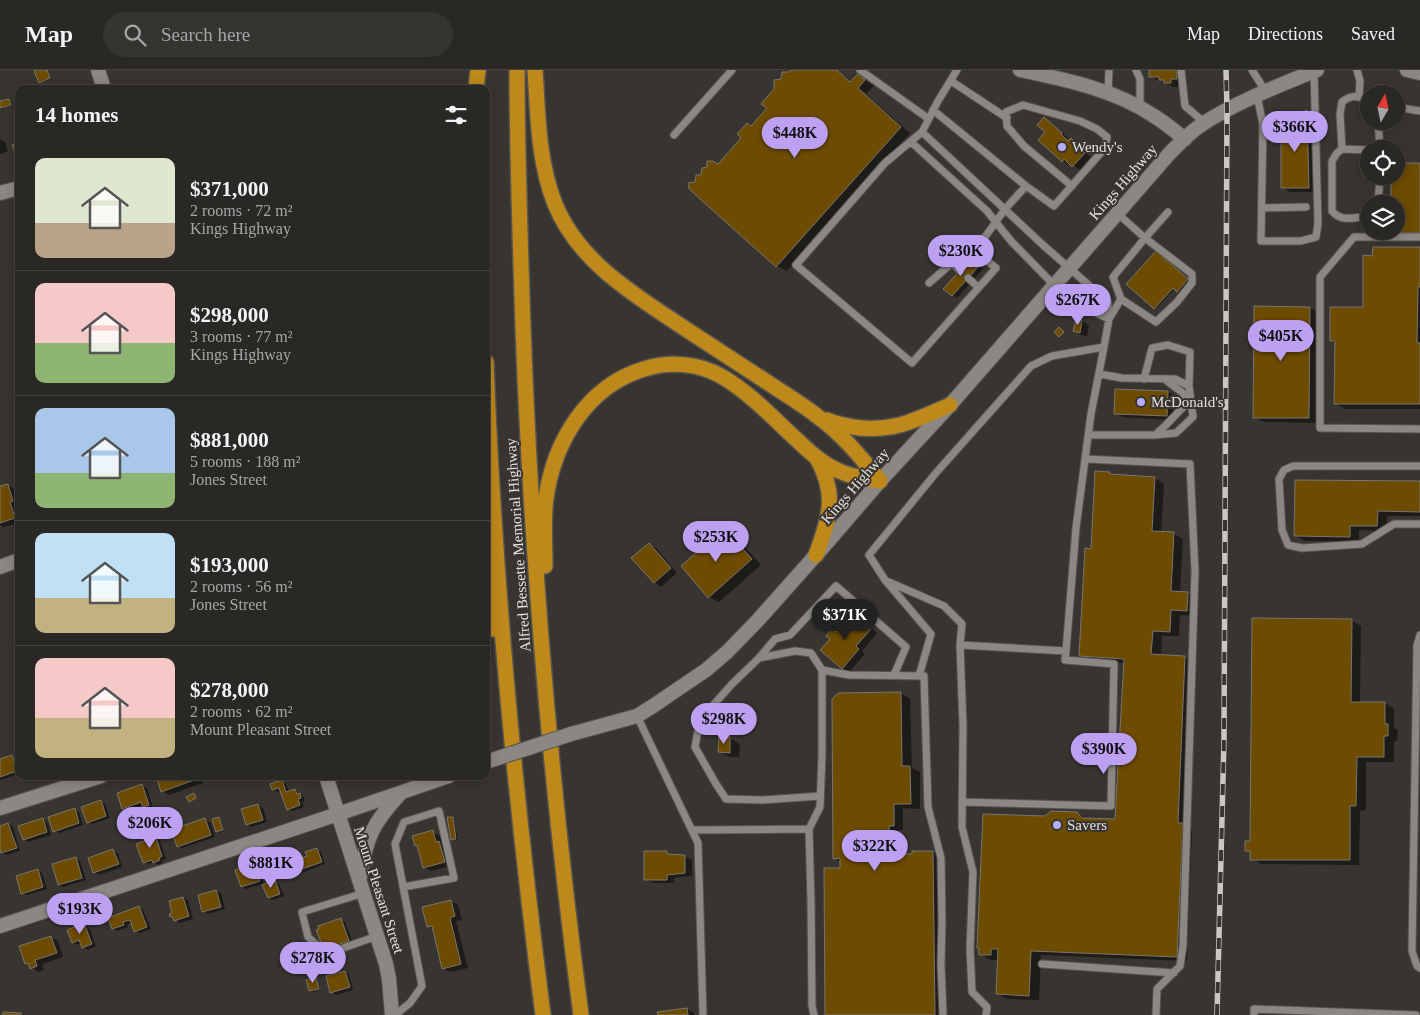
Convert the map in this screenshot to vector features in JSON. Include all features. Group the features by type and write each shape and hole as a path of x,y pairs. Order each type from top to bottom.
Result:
{"highway":[{"path":"477,85 479,70"},
{"path":"479,70 480,85"},
{"name":"Alfred Bessette Memorial Highway","path":"517,70 518,174 526,402 533,532 556,808 581,1015"},
{"path":"535,70 538,123 546,176 559,212 579,244 599,265 639,298 817,416 852,446 880,481"},
{"path":"544,664 546,572 544,522 546,498 555,463 566,436 586,406 614,382 632,372 651,366 669,364 705,369 720,376 749,396 817,458 841,472 880,481"},
{"path":"817,416 843,425 865,429 882,429 901,426 950,405"},
{"name":"Alfred Bessette Memorial Highway","path":"490,440 508,702 520,828 543,1015"},
{"path":"816,555 827,521 830,497 824,470 817,458"},
{"path":"490,609 508,702"}],"main road":[{"path":"98,70 103,85"},
{"path":"1020,70 1063,75 1108,93 1140,107 1164,122 1185,139"},
{"path":"1407,70 1420,73"},
{"name":"Kings Highway","path":"490,761 571,734 636,716 669,696 722,657 748,631 880,481 950,405 1169,154 1205,123 1296,74 1316,71"},
{"path":"0,193 15,189"},
{"path":"0,567 15,561"},
{"path":"0,808 88,780"},
{"name":"Mount Pleasant Street","path":"327,780 390,980 394,1015"},
{"path":"0,926 438,780"},
{"path":"362,888 364,852 372,830 384,811 401,793"}],"lane":[{"path":"674,136 732,70"},
{"path":"860,70 929,119"},
{"path":"957,70 922,132 886,163 796,265 912,363 996,268 970,247"},
{"path":"1108,93 1109,70"},
{"path":"1136,70 1140,78 1140,107"},
{"path":"1181,70 1185,106 1205,123"},
{"path":"1252,70 1261,94 1262,242 1301,241 1316,237 1318,223 1316,71"},
{"path":"1342,149 1340,114 1342,102 1349,97 1359,97 1360,81 1358,70"},
{"path":"951,81 1007,118"},
{"path":"933,110 1026,186 1054,206 1072,186 1105,148 1107,137 1097,129 1080,121 1023,105 1006,112 1007,126 1024,146 1072,186"},
{"path":"1405,108 1420,111"},
{"path":"922,132 1108,302 1109,319 1088,435 1076,528 1065,660 1114,664 1111,806 962,802"},
{"path":"911,142 980,205 1011,241 1054,285 1088,310 1109,319"},
{"path":"1360,150 1342,149 1332,161 1332,211 1337,217 1344,219 1360,217"},
{"path":"929,283 970,247 985,237 1005,209 1026,186"},
{"path":"1262,208 1306,207"},
{"path":"1117,213 1145,238 1192,274 1192,283 1178,302 1156,322 1121,299 1113,277 1145,238 1168,212"},
{"path":"1420,238 1354,237 1320,277 1320,428 1420,429"},
{"path":"952,263 960,271"},
{"path":"968,278 978,288"},
{"path":"1109,319 1121,299"},
{"path":"1088,435 1176,434 1193,416 1188,386 1190,352 1168,345 1152,348 1144,379"},
{"path":"919,676 931,634 885,580 869,556 935,474 1031,366 1052,356 1104,347"},
{"path":"1098,374 1122,378 1175,379 1188,386"},
{"path":"1155,435 1187,403 1183,393 1164,379"},
{"path":"1086,459 1190,464 1195,571 1184,946 1180,966 1158,989 1156,1015"},
{"path":"1420,466 1294,466 1284,470 1279,479 1282,530 1288,545 1302,548 1362,544 1394,524 1420,524"},
{"path":"885,580 944,606 962,624 960,644 963,726 962,827 973,872 970,949 972,992 987,1007 986,1015"},
{"path":"820,796 763,800 726,799 696,747 700,720 775,639 790,635 836,586 906,647 894,676"},
{"path":"1420,635 1417,646 1412,951 1417,966 1420,968"},
{"path":"960,644 1066,651"},
{"path":"759,658 794,651 812,653 822,670 820,807 809,829 812,1006 814,1015"},
{"path":"822,670 849,675 924,676 928,807 941,858 943,1015"},
{"path":"636,716 698,843 703,1015"},
{"path":"394,1015 410,1003 422,986 394,844 404,822 439,811 454,878 403,887"},
{"path":"692,830 809,829"},
{"path":"362,888 302,912 308,937 320,948 332,952 377,936"},
{"path":"1042,964 1174,973"},
{"path":"1254,1012 1416,1015"}],"building":[{"path":"47,70 50,78 39,83 34,71"},
{"path":"791,70 837,70 850,82 858,74 865,80 858,88 901,127 776,267 689,189 688,183 695,182 696,175 701,175 702,168 707,167 707,161 713,161 718,164 741,138 737,134 747,123 751,126 767,108 761,104 774,89 774,80 781,79 782,72 789,72"},
{"path":"1149,70 1177,70 1177,79 1171,79 1171,83 1164,83 1164,80 1159,80 1159,77 1149,77"},
{"path":"9,99 11,105 0,108 0,101"},
{"path":"1307,110 1309,188 1281,188 1281,136 1285,136 1285,119"},
{"name":"Wendy's","path":"1044,117 1068,141 1071,138 1073,140 1071,141 1085,153 1072,167 1064,159 1062,162 1038,140 1045,132 1037,125"},
{"path":"1405,163 1420,163 1420,233 1405,233 1405,195 1391,195 1391,185 1405,185"},
{"path":"1373,247 1420,247 1417,343 1420,343 1420,404 1334,404 1335,341 1330,341 1330,307 1363,307 1363,255 1372,256"},
{"path":"1156,251 1188,279 1177,292 1173,288 1154,309 1126,284"},
{"path":"971,258 979,266 952,296 943,289"},
{"path":"1254,306 1310,307 1309,418 1253,418"},
{"path":"1076,319 1082,320 1080,333 1073,331"},
{"path":"1059,327 1064,332 1059,337 1054,332"},
{"name":"McDonald's","path":"1115,389 1168,391 1167,416 1114,414"},
{"path":"1095,471 1155,477 1152,531 1174,532 1171,591 1188,592 1187,611 1171,610 1170,632 1153,631 1151,654 1185,656 1178,823 1183,823 1177,957 1031,951 1029,996 996,994 998,949 991,949 991,955 979,955 979,948 977,948 983,814 1045,816 1051,811 1077,812 1082,818 1115,819 1124,659 1079,656 1085,548 1091,549"},
{"path":"1295,480 1420,481 1420,512 1378,511 1377,526 1350,526 1350,537 1294,536"},
{"path":"8,484 13,501 10,502 15,518 0,523 0,486"},
{"path":"724,528 752,559 708,598 681,566"},
{"path":"649,543 671,568 654,583 631,558"},
{"path":"850,616 854,620 857,616 871,629 856,646 859,649 842,669 820,650 830,639 826,636 832,629 836,632"},
{"path":"1252,618 1352,619 1351,702 1385,702 1385,724 1388,724 1388,736 1384,736 1384,757 1357,757 1356,806 1350,806 1350,860 1250,860 1250,851 1245,851 1245,841 1250,841"},
{"path":"901,692 902,766 910,766 911,804 894,804 894,826 889,826 890,854 912,854 912,851 933,851 935,1015 825,1015 824,868 840,868 840,858 833,859 832,699 838,693"},
{"path":"719,736 730,737 730,753 718,752"},
{"path":"12,755 15,772 0,777 0,759"},
{"path":"157,780 194,780 161,792"},
{"path":"282,780 286,792 295,789 297,794 300,793 301,798 298,799 300,805 287,810 279,788 272,790 270,784"},
{"path":"142,784 149,805 143,807 141,802 122,809 117,793"},
{"path":"194,793 196,798 189,802 186,797"},
{"path":"101,800 106,816 87,823 81,807"},
{"path":"258,804 263,820 246,825 241,809"},
{"path":"75,808 79,823 53,832 48,817"},
{"path":"219,817 223,830 216,832 212,819"},
{"path":"447,817 453,817 456,839 451,840"},
{"path":"43,818 47,832 23,840 18,826"},
{"path":"155,818 158,828 152,830 148,820"},
{"path":"205,818 211,835 177,847 171,830"},
{"path":"8,823 17,848 1,853 0,826"},
{"path":"433,830 436,842 439,841 445,862 423,868 417,845 415,846 412,836"},
{"path":"154,831 162,856 159,858 160,860 153,863 152,860 143,863 136,844 145,841 143,835"},
{"path":"317,848 322,862 299,870 294,861 307,856 305,852"},
{"path":"113,849 119,864 93,873 88,858"},
{"path":"644,851 667,851 667,854 685,855 685,873 667,875 667,880 644,880"},
{"path":"76,857 82,878 58,885 52,864"},
{"path":"258,862 262,874 258,875 260,881 241,887 235,870"},
{"path":"38,869 43,887 21,894 16,876"},
{"path":"275,880 280,894 268,898 262,885"},
{"path":"216,890 221,907 202,912 198,895"},
{"path":"183,897 189,916 174,921 169,914 172,913 169,901"},
{"path":"451,900 455,916 450,918 461,964 442,969 432,926 427,927 422,907"},
{"path":"139,906 147,927 134,932 130,920 123,922 124,925 112,929 108,918"},
{"path":"341,918 349,941 328,948 326,944 322,945 316,930 319,929 318,926"},
{"path":"79,923 80,925 84,923 92,944 82,948 79,940 72,943 67,930"},
{"path":"51,936 57,953 35,960 37,966 30,969 28,963 25,964 19,946"},
{"path":"315,965 318,974 309,976 307,967"},
{"path":"345,971 350,987 330,993 326,976"},
{"path":"316,978 319,989 309,991 306,980"},
{"path":"687,1008 688,1015 658,1015 657,1012"},
{"path":"3,1012 21,1013 21,1015 3,1015"}],"railway":[{"path":"1217,1015 1224,739 1226,70"}],"place":[{"name":"Wendy's","path":"1062,147"},
{"name":"McDonald's","path":"1141,402"},
{"name":"Savers","path":"1057,825"}]}
